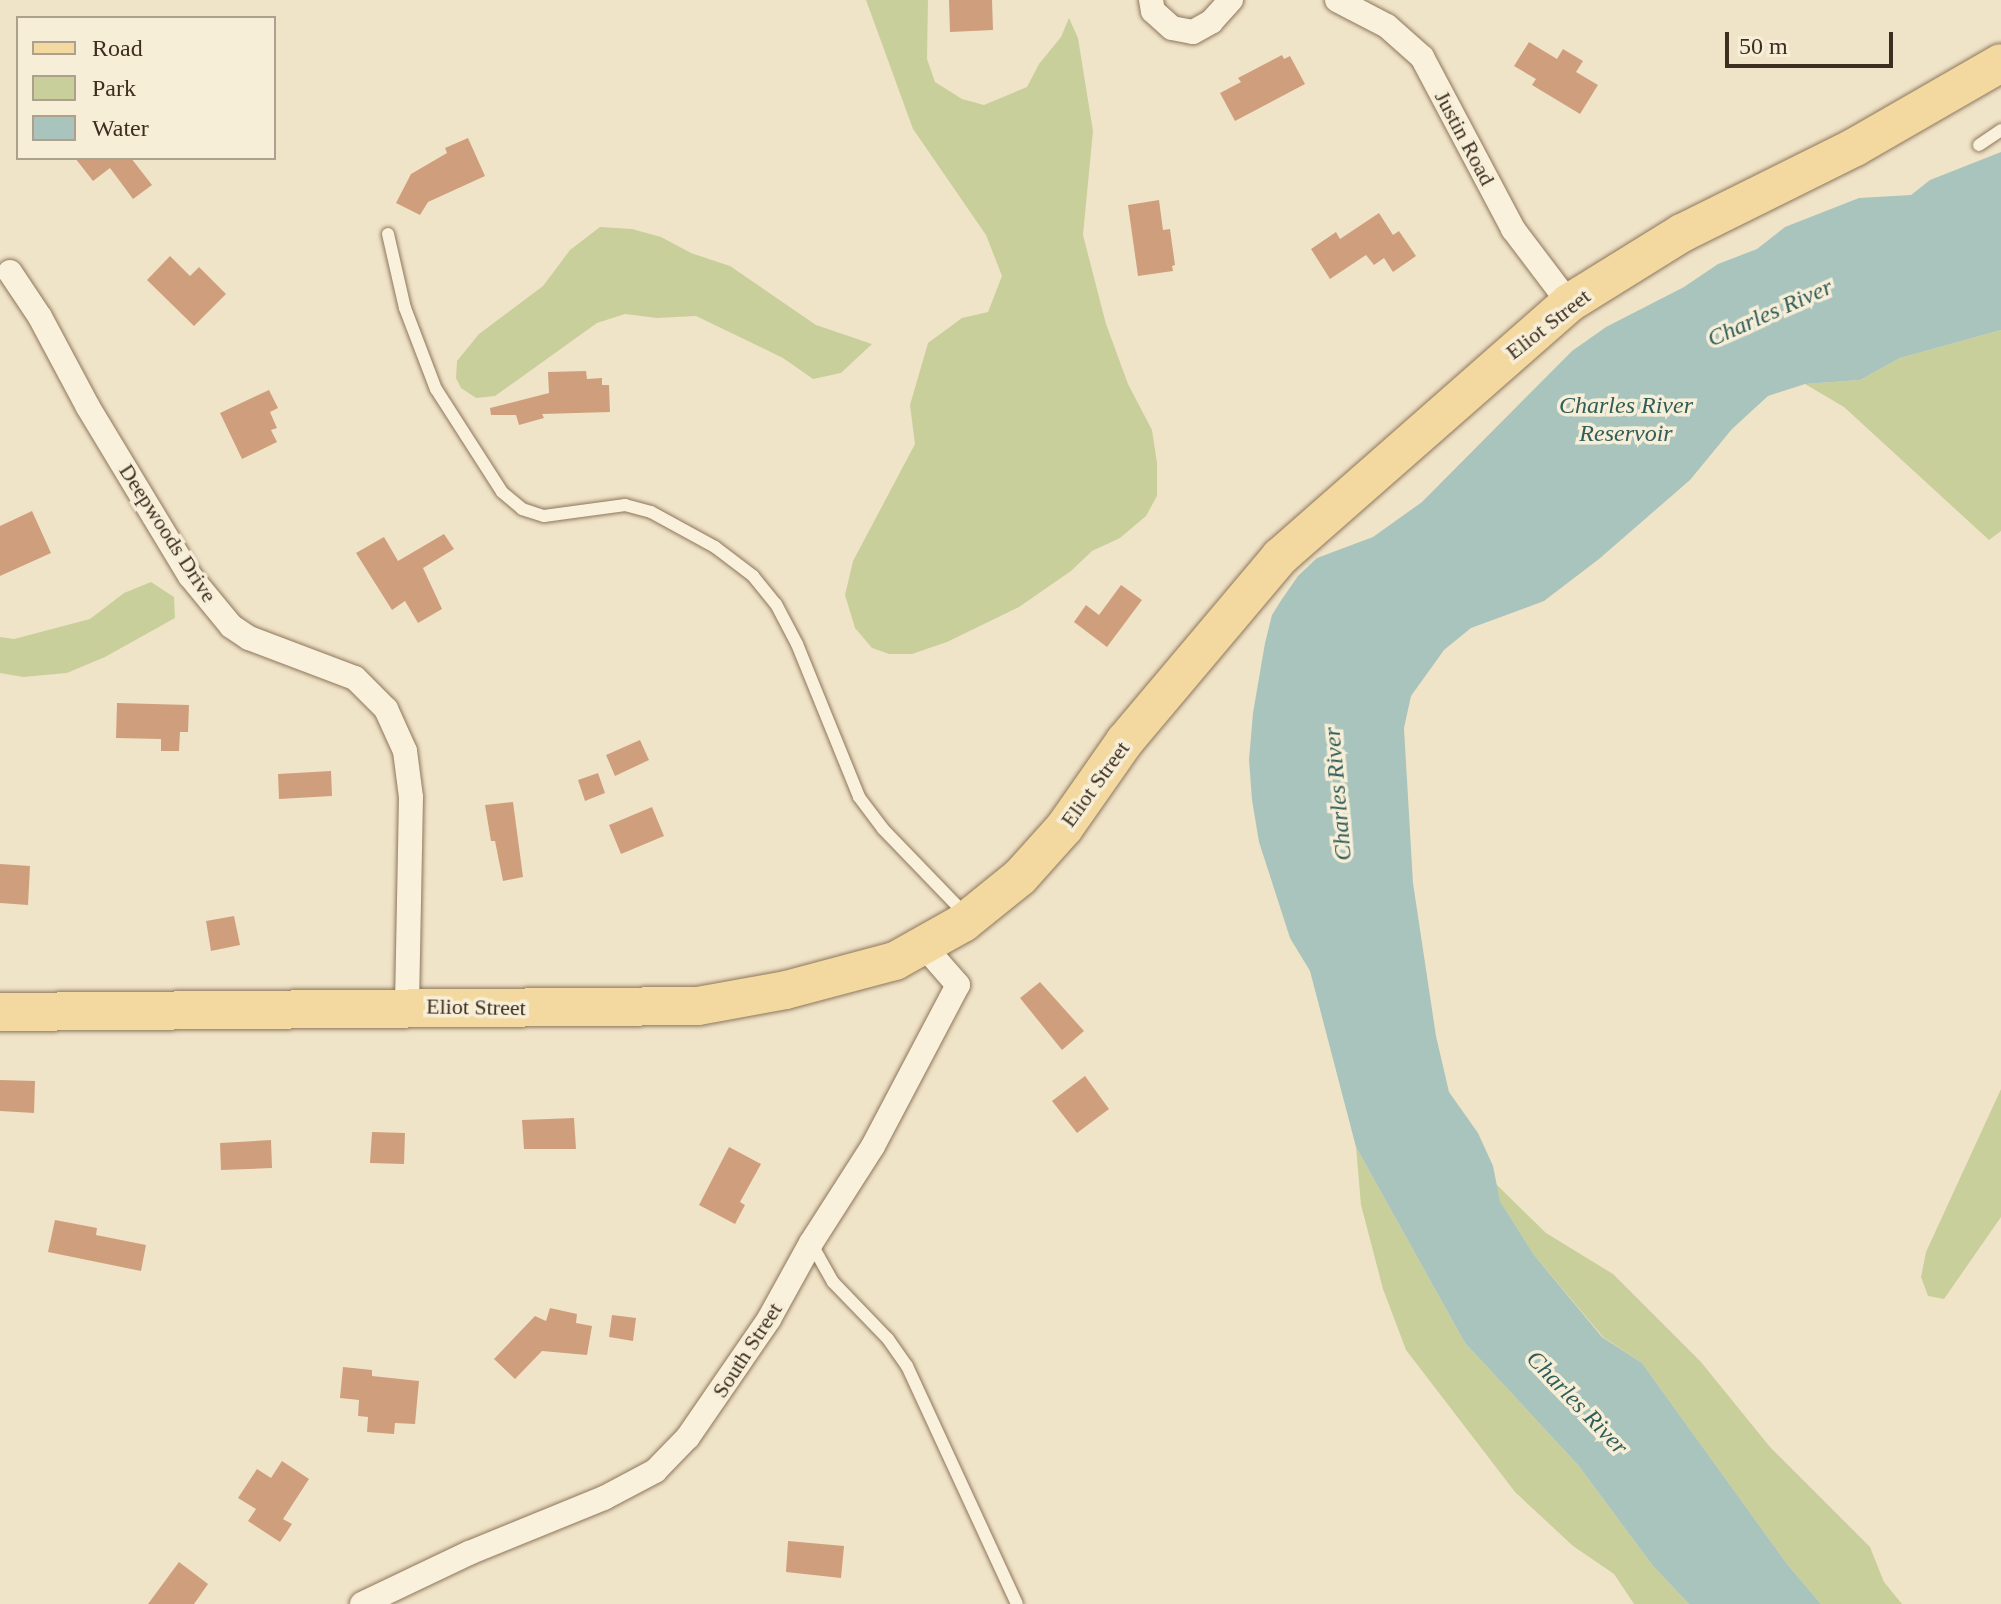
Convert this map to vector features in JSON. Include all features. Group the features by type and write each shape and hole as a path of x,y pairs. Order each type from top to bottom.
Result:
{"main road":[{"name":"Eliot Street","path":"0,1012 407,1006 698,1006 800,987 895,961 969,918 1020,877 1064,828 1125,741 1280,557 1569,303 1682,233 1855,147 2000,66"}],"street":[{"path":"1151,0 1153,11 1172,28 1193,32 1211,22 1231,0"},
{"name":"Justin Road","path":"1337,0 1387,26 1422,57 1513,229 1569,303"},
{"name":"Deepwoods Drive","path":"10,272 40,317 88,407 190,576 231,626 249,638 355,678 386,709 405,751 411,797 407,1006"},
{"name":"South Street","path":"362,1604 469,1553 604,1498 655,1471 688,1437 719,1397 769,1319 811,1243 873,1146 958,985 923,945"}],"lane":[{"path":"1979,145 2001,130"},
{"path":"388,234 405,308 436,389 502,492 522,509 544,516 625,505 651,512 715,547 753,576 776,604 797,644 859,797 883,829 969,918"},
{"path":"811,1243 833,1282 888,1339 907,1366 1017,1604"}],"green space":[{"path":"866,0 928,0 927,59 935,82 962,99 984,105 1027,87 1039,64 1061,37 1069,18 1078,38 1093,131 1083,235 1106,324 1128,384 1152,430 1157,463 1157,496 1146,516 1120,538 1092,551 1071,571 1019,607 947,642 912,654 889,654 872,648 855,628 845,595 853,561 915,444 910,405 928,343 962,318 988,312 1002,276 986,235 913,129"},
{"path":"600,227 632,229 661,237 691,253 730,266 816,325 872,344 841,373 813,379 783,358 696,316 657,318 625,314 597,323 495,396 476,398 461,388 456,378 457,361 479,334 543,286 570,250"},
{"path":"2001,330 2001,531 1989,540 1844,407 1805,384 1860,380 1900,358"},
{"path":"151,582 174,597 175,618 105,657 67,673 23,677 0,673 0,637 14,639 90,619 124,593"},
{"path":"2001,1089 2001,1217 1944,1299 1928,1296 1921,1277 1926,1252"},
{"path":"1356,1147 1465,1343 1578,1465 1653,1566 1689,1604 1634,1604 1614,1574 1573,1546 1515,1492 1406,1350 1383,1289 1361,1205"},
{"path":"1496,1184 1546,1233 1613,1274 1701,1362 1770,1447 1870,1547 1884,1582 1902,1604 1821,1604 1787,1564 1642,1363 1603,1337 1534,1255 1500,1201"}],"water":[{"name":"Charles River Reservoir","path":"2001,152 2001,330 1900,358 1860,380 1805,384 1768,396 1732,429 1690,480 1599,559 1544,601 1471,628 1444,650 1411,696 1404,728 1413,883 1436,1036 1449,1092 1478,1133 1493,1166 1500,1201 1534,1255 1602,1337 1642,1363 1787,1564 1821,1604 1689,1604 1653,1566 1578,1465 1465,1343 1356,1147 1310,971 1290,938 1259,842 1249,760 1253,713 1265,643 1272,615 1298,576 1317,558 1373,537 1422,502 1572,351 1606,327 1684,287 1718,264 1757,249 1785,227 1859,198 1911,195 1930,180"}],"building":[{"path":"949,0 992,0 993,30 950,32"},
{"path":"1529,42 1557,59 1563,49 1583,61 1576,72 1598,85 1580,114 1532,85 1536,79 1514,66"},
{"path":"1282,55 1284,59 1290,56 1305,84 1235,121 1220,93 1241,82 1238,78"},
{"path":"468,138 485,176 428,202 420,215 396,203 411,174 447,153 445,148"},
{"path":"77,160 133,160 152,185 133,199 110,168 93,181"},
{"path":"1159,200 1163,230 1170,229 1175,265 1172,266 1173,271 1138,276 1128,205"},
{"path":"1379,213 1393,235 1399,231 1416,256 1393,272 1384,258 1374,265 1366,255 1330,279 1311,249 1336,232 1340,239"},
{"path":"170,256 190,276 199,267 226,294 194,326 147,280"},
{"path":"586,371 587,379 602,378 602,385 609,385 610,412 542,414 544,418 519,425 516,415 491,415 490,408 549,393 548,372"},
{"path":"269,390 278,408 270,412 277,428 271,430 277,442 242,459 220,413"},
{"path":"32,511 51,553 0,576 0,526"},
{"path":"444,534 454,549 423,568 442,609 418,623 405,601 392,610 356,553 384,537 398,561"},
{"path":"1121,585 1142,600 1107,647 1074,622 1086,605 1099,615"},
{"path":"117,703 189,705 188,732 180,732 179,751 161,751 161,739 116,738"},
{"path":"640,740 649,760 615,776 606,755"},
{"path":"331,771 332,796 279,799 278,774"},
{"path":"598,773 605,793 585,801 578,780"},
{"path":"513,802 523,877 503,881 495,841 491,841 485,805"},
{"path":"652,807 664,836 621,854 609,825"},
{"path":"0,864 30,866 28,905 0,903"},
{"path":"234,916 240,945 211,951 206,921"},
{"path":"1040,982 1084,1031 1062,1050 1020,998"},
{"path":"1085,1076 1109,1109 1077,1133 1052,1101"},
{"path":"0,1080 35,1081 34,1113 0,1111"},
{"path":"574,1118 576,1149 524,1149 522,1120"},
{"path":"372,1132 405,1133 404,1164 370,1163"},
{"path":"271,1140 272,1168 221,1170 220,1143"},
{"path":"729,1147 761,1164 740,1202 745,1205 735,1224 699,1205"},
{"path":"55,1220 97,1228 96,1235 146,1245 141,1271 48,1252"},
{"path":"550,1308 577,1314 576,1323 592,1326 587,1355 542,1351 515,1379 494,1359 535,1316 546,1321"},
{"path":"612,1315 636,1318 633,1341 609,1337"},
{"path":"343,1367 372,1370 372,1376 419,1381 415,1424 395,1423 394,1434 367,1432 368,1417 358,1416 359,1400 340,1398"},
{"path":"282,1461 309,1479 283,1519 292,1524 280,1542 248,1521 256,1509 238,1498 257,1469 271,1478"},
{"path":"788,1541 844,1546 841,1578 786,1572"},
{"path":"179,1562 208,1584 194,1604 148,1604"}],"water label":[{"name":"Charles River","path":"1770,313"},
{"name":"Charles River","path":"1338,794"},
{"name":"Charles River","path":"1577,1403"}]}
